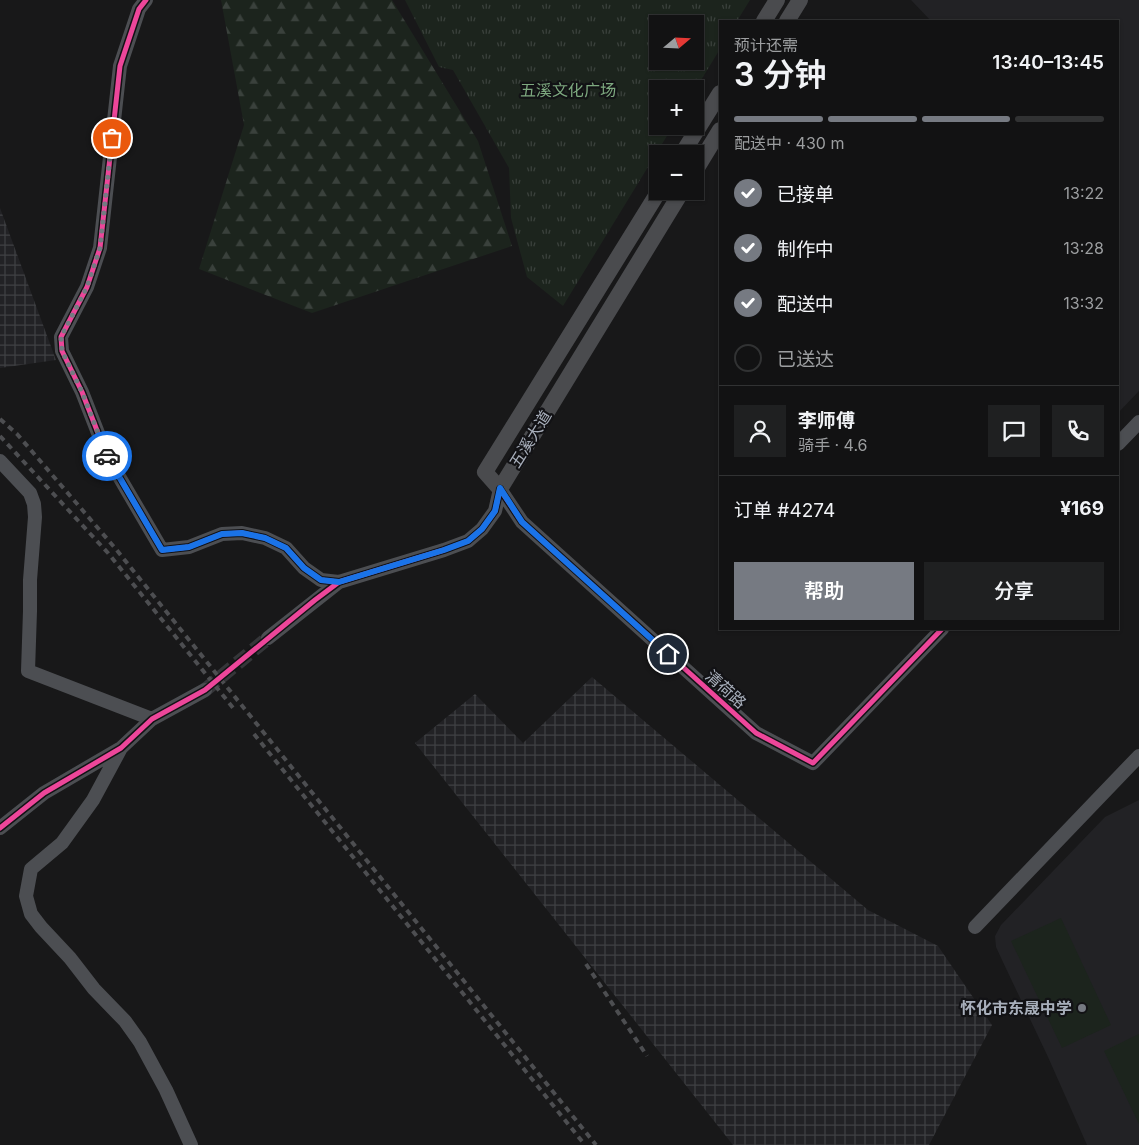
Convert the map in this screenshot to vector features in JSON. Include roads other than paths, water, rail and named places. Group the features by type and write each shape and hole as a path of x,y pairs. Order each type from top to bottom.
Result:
{"main road":[{"path":"765,20 778,0"},
{"path":"788,20 800,0"},
{"path":"688,145 719,95"},
{"path":"704,156 719,132"},
{"name":"五溪大道","path":"653,200 485,472 500,488 676,200"}],"street":[{"path":"146,0 139,9 120,66 100,248 87,287 61,337 62,351 82,392 107,456 162,550 189,547 222,534 242,533 265,538 286,548 304,568 321,580 339,582"},
{"path":"1119,443 1139,422"},
{"path":"0,461 30,493 34,504 28,671 152,719"},
{"path":"268,638 339,582 468,541 482,529 495,511 500,488"},
{"name":"清荷路","path":"500,488 522,522 756,733 813,764 941,630"},
{"path":"0,828 44,793 121,748 152,719 206,690"},
{"path":"121,748 93,800 62,843 30,869 26,896 31,914 41,927 70,958 140,1042 166,1090 191,1145"},
{"path":"974,928 1139,756"}],"tunnel":[{"path":"205,690 268,638"}],"railway":[{"path":"0,419 17,434 115,548 596,1145"},
{"path":"0,436 108,553 234,709"},
{"path":"254,734 585,1145"},
{"path":"586,964 647,1056"}],"place":[{"name":"怀化市东晟中学","path":"1082,1008"}],"park label":[{"name":"五溪文化广场","path":"568,90"}]}
